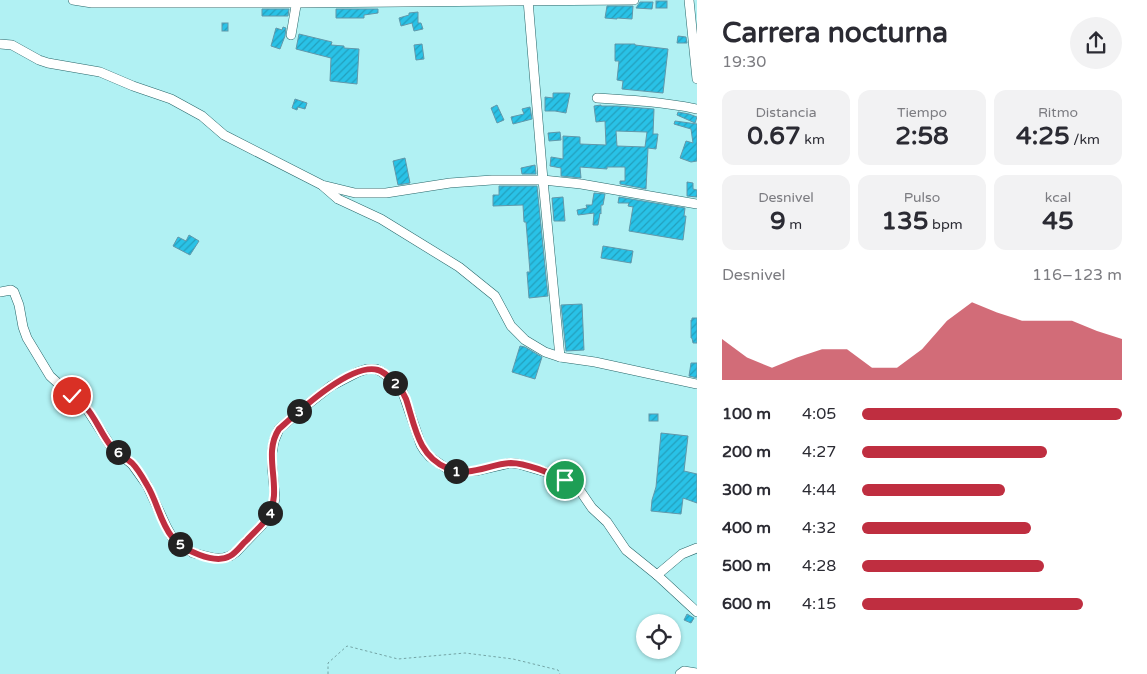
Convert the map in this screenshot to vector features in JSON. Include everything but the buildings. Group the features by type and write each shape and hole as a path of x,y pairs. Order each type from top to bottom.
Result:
{"street":[{"path":"73,0 92,2 634,0"},
{"path":"528,0 560,357"},
{"path":"689,0 697,78"},
{"path":"291,35 296,1"},
{"path":"0,44 12,45 48,63 100,72 170,99 202,116 224,135 322,186 338,198 381,219 459,267 495,296 512,326 525,340 545,352 560,357 595,362 697,384"},
{"path":"597,98 659,102 697,109"},
{"path":"322,186 355,193 386,193 450,183 492,180 543,180 589,185 697,204"},
{"path":"0,292 11,290 14,292 27,338 50,376 85,406 112,448 132,464 147,485 172,537 193,553 223,558 236,552 262,525 273,508 275,498 272,453 279,429 336,383 358,372 376,369 391,379 404,393 421,444 430,457 446,468 455,471 476,471 510,463 556,475 565,480 581,492 592,508 607,522 626,550 657,575 697,612"},
{"path":"657,575 682,554 697,548"},
{"path":"680,674 684,671 697,673"}],"path":[{"path":"328,674 328,663 347,646 398,659 465,653 512,659 558,670 560,674"}],"route":[{"path":"72,396 85,406 112,448 137,470 152,494 172,537 193,553 214,558 223,558 236,552 262,525 273,508 275,498 272,453 279,429 332,386 348,376 367,370 376,369 382,372 404,393 424,450 430,457 446,468 455,471 476,471 510,463 556,475 565,480"}]}
